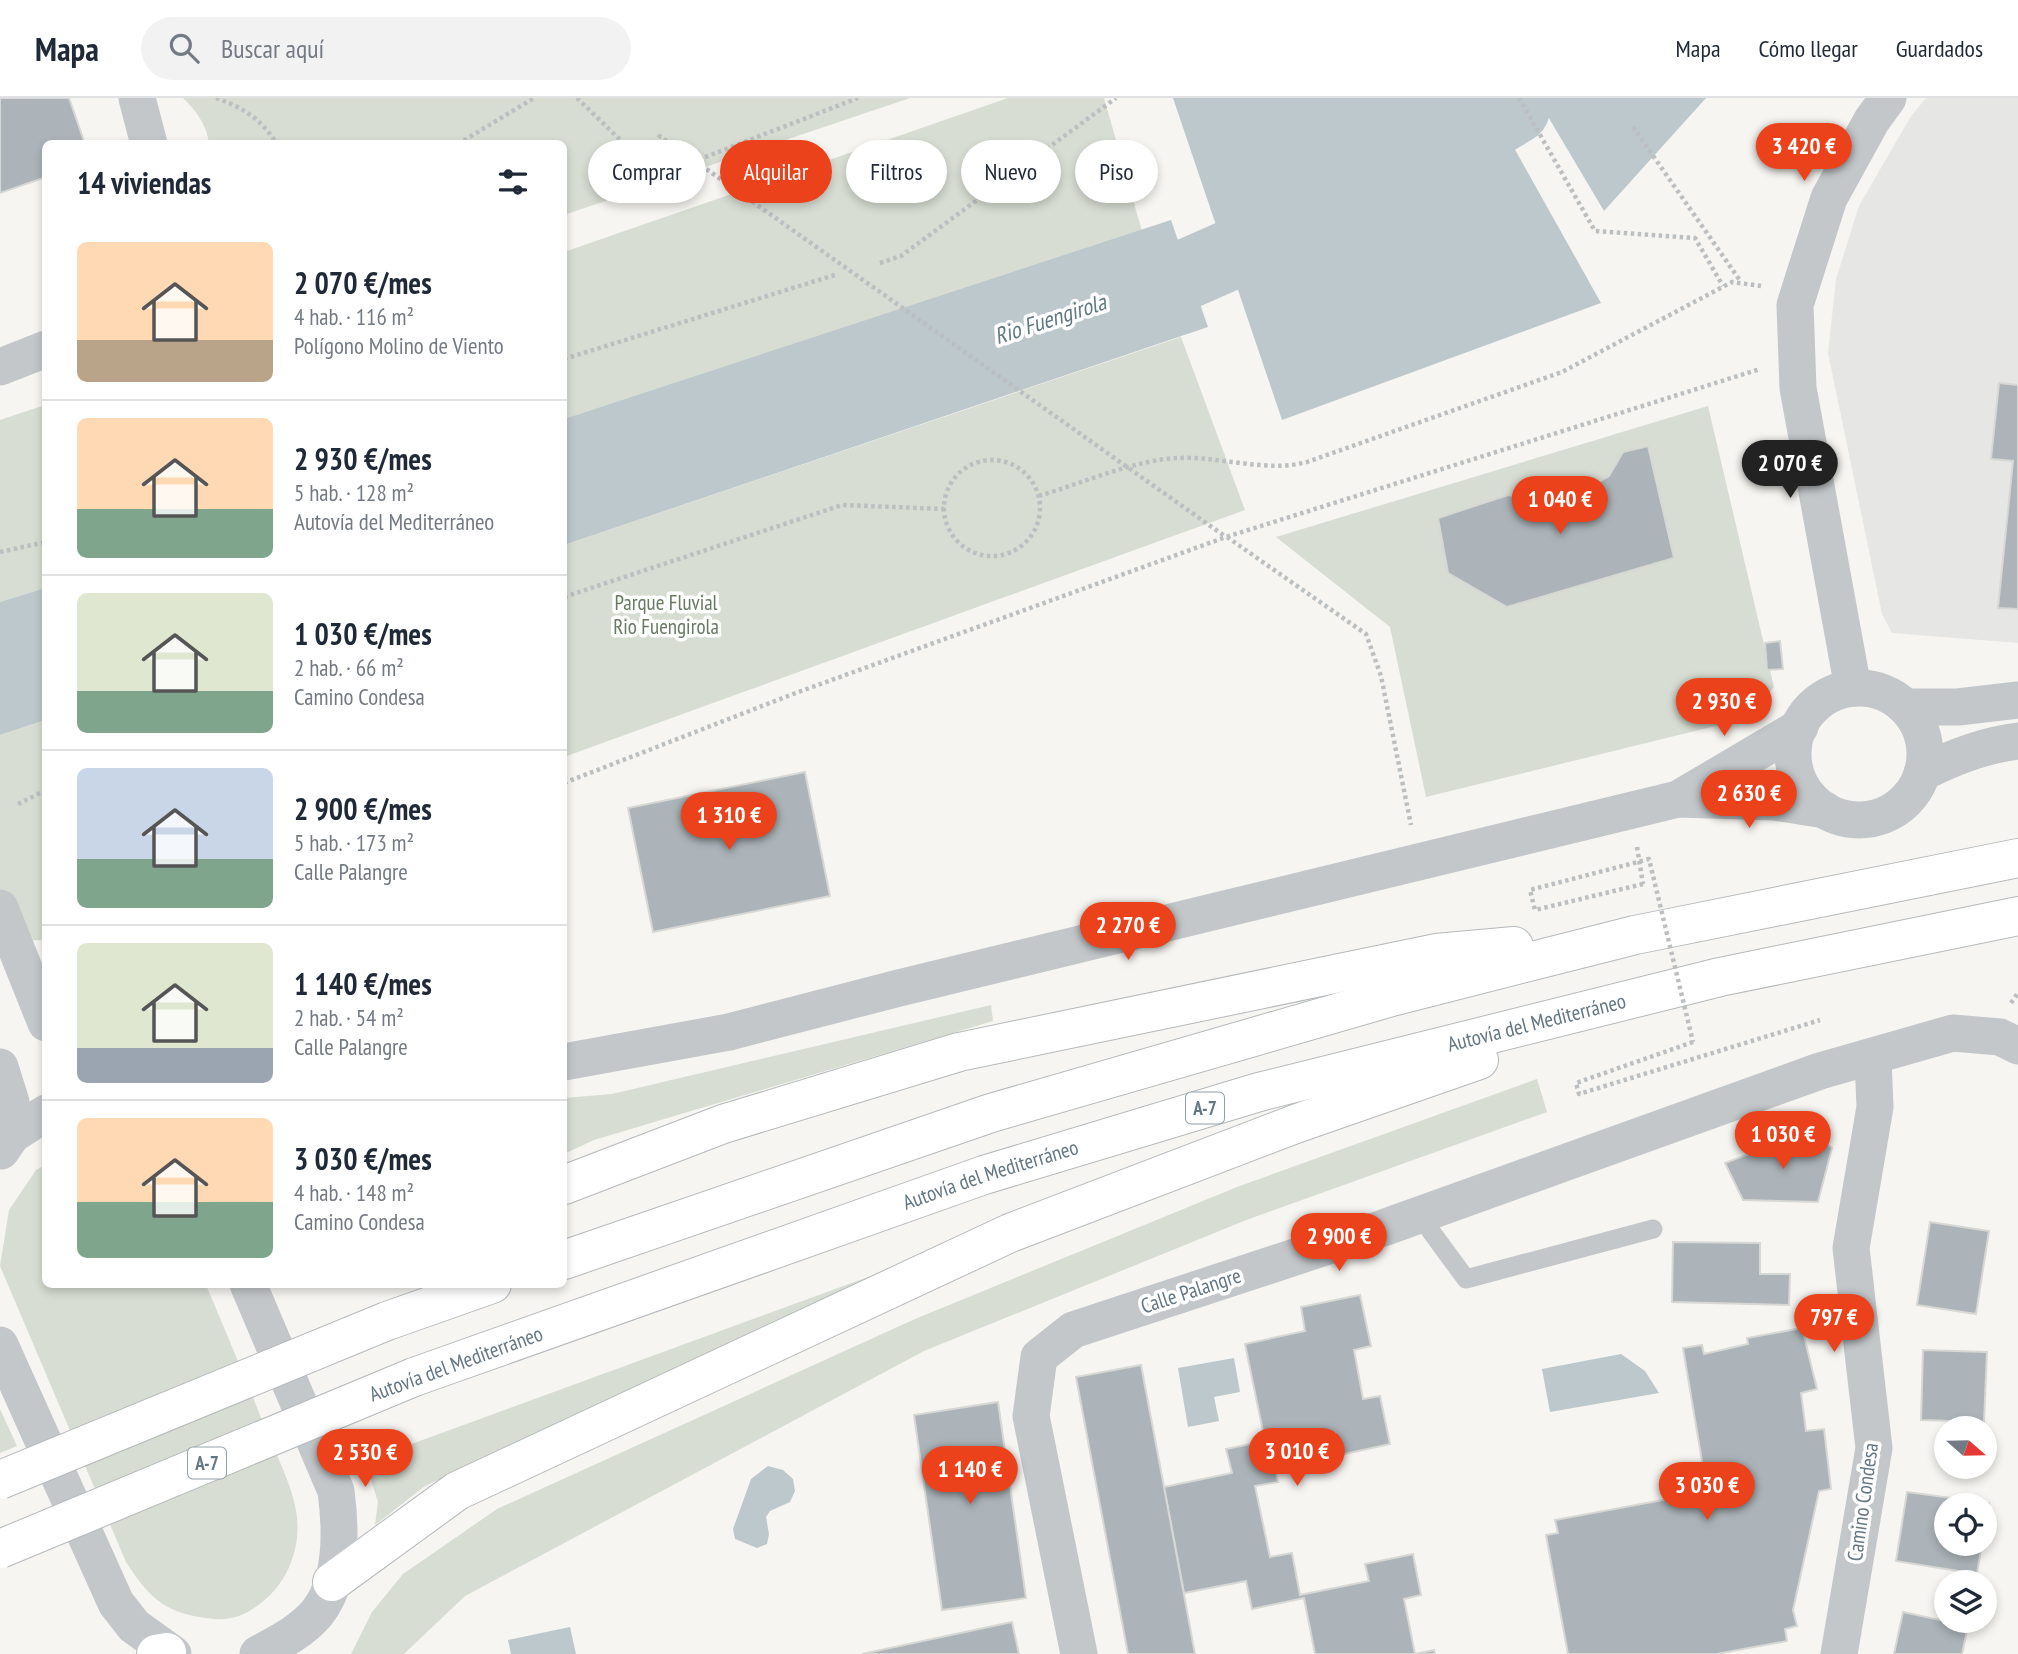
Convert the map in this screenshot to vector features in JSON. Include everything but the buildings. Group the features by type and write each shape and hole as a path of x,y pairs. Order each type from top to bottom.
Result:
{"highway":[{"path":"567,1259 991,1113 1395,996 1635,935 2018,858"},
{"name":"Autovía del Mediterráneo","path":"0,1549 414,1377 1010,1167 1259,1092 1720,977 2018,916"},
{"path":"567,1184 723,1124 959,1052 1436,953 1635,935"},
{"path":"325,1597 457,1491 1010,1233 1298,1123 1720,977"},
{"path":"0,1480 387,1321 481,1288"}],"street":[{"path":"137,98 148,140"},
{"path":"1853,688 1798,388 1795,305 1829,198 1872,120 1888,98"},
{"path":"0,367 42,351"},
{"path":"1853,688 1880,691 1906,707 1921,729 1925,751 1923,774 1912,794 1881,817 1862,820 1842,818 1825,810 1810,798 1797,773 1794,745 1809,711 1836,691 1853,688"},
{"path":"1906,707 1958,707 2018,699"},
{"path":"1678,799 1800,727"},
{"path":"1923,774 1949,759 1997,744 2018,741"},
{"path":"567,1061 729,1032 1678,799 1774,802 1825,810"},
{"path":"0,908 42,1014"},
{"name":"Calle Palangre","path":"1079,1654 1031,1416 1039,1357 1073,1329 1419,1214 1820,1072 1953,1033 2000,1037 2018,1046"},
{"name":"Camino Condesa","path":"1839,1654 1874,1448 1851,1248 1875,1107 1873,1058"},
{"path":"0,1067 10,1102 6,1143"},
{"path":"6,1143 42,1116"},
{"path":"250,1288 336,1491 341,1528 308,1654"},
{"path":"0,1345 116,1603 134,1626 165,1653"},
{"path":"258,1654 290,1637 325,1597"}],"lane":[{"path":"1419,1214 1466,1279 1653,1229"}],"path":[{"path":"216,98 242,107 264,123 275,140"},
{"path":"465,140 534,98"},
{"path":"577,98 620,140"},
{"path":"706,157 858,98"},
{"path":"880,263 901,256 1116,98"},
{"path":"1519,98 1595,231 1695,237 1723,286"},
{"path":"1633,127 1742,283"},
{"path":"706,169 1366,634 1381,676 1418,862"},
{"path":"567,358 838,274"},
{"path":"1039,496 1162,459 1190,458 1293,466 1307,462 1562,372 1732,282 1760,286 1795,305"},
{"path":"567,782 806,689 1226,537 1797,357"},
{"path":"990,460 1006,462 1021,469 1032,481 1039,496 1037,526 1017,550 1003,555 980,554 960,544 951,532 945,509 950,486 960,473 974,464 990,460"},
{"path":"567,596 842,505 945,509"},
{"path":"0,552 42,543"},
{"path":"18,804 42,792"},
{"path":"1643,884 1535,910 1530,890 1649,859 1693,1042 1576,1083 1579,1094 1820,1020"}],"shaded area":[{"path":"1926,98 2018,98 2018,643 1892,633 1882,614 1828,353 1836,279 1859,206 1911,116"}],"green space":[{"path":"183,98 910,98 786,140 720,140 720,162 706,167 706,140 588,140 588,203 599,203 567,214 567,140 208,140 200,119"},
{"path":"1008,98 1104,98 1116,140 1075,140 1075,203 1134,203 1142,231 567,418 567,251 720,198 720,203 832,203 832,159 846,154 846,203 947,203 947,140 887,140"},
{"name":"Parque Fluvial Rio Fuengirola","path":"1181,337 1245,510 567,756 567,544"},
{"path":"42,406 42,589 0,602 0,420"},
{"path":"1708,406 1774,687 1748,718 1426,797 1390,627 1276,537"},
{"path":"42,721 42,940 0,941 0,735"},
{"path":"991,1005 993,1021 594,1140 567,1153 567,1098 612,1094"},
{"path":"1537,1079 1547,1112 1249,1219 924,1351 465,1596 404,1654 351,1654 372,1612 403,1574 497,1509 915,1319 1237,1187"},
{"path":"42,1167 42,1288 207,1288 285,1474 297,1517 297,1539 288,1569 270,1595 245,1614 214,1619 172,1609 152,1596 126,1562 0,1266 9,1210 36,1170"},
{"path":"909,1262 425,1486 375,1525 378,1502 365,1461"},
{"path":"0,1409 17,1446 0,1453"}],"water":[{"path":"1173,98 1486,98 1601,303 1282,420"},
{"path":"1537,98 1706,98 1604,211"},
{"path":"1171,220 1208,327 567,544 567,418"},
{"path":"42,589 42,721 0,735 0,602"},
{"path":"1621,1354 1645,1371 1659,1393 1550,1412 1542,1369"},
{"path":"1234,1358 1240,1392 1214,1397 1219,1421 1188,1427 1178,1368"},
{"path":"768,1466 783,1470 793,1479 795,1491 790,1502 770,1511 766,1517 769,1534 767,1544 757,1548 735,1539 733,1529 751,1479"},
{"path":"570,1627 576,1654 511,1654 508,1640"}],"waterway":[{"name":"Rio Fuengirola","path":"1417,167 1515,109"},
{"name":"Rio Fuengirola","path":"1098,303 1189,273 1316,217"}]}
